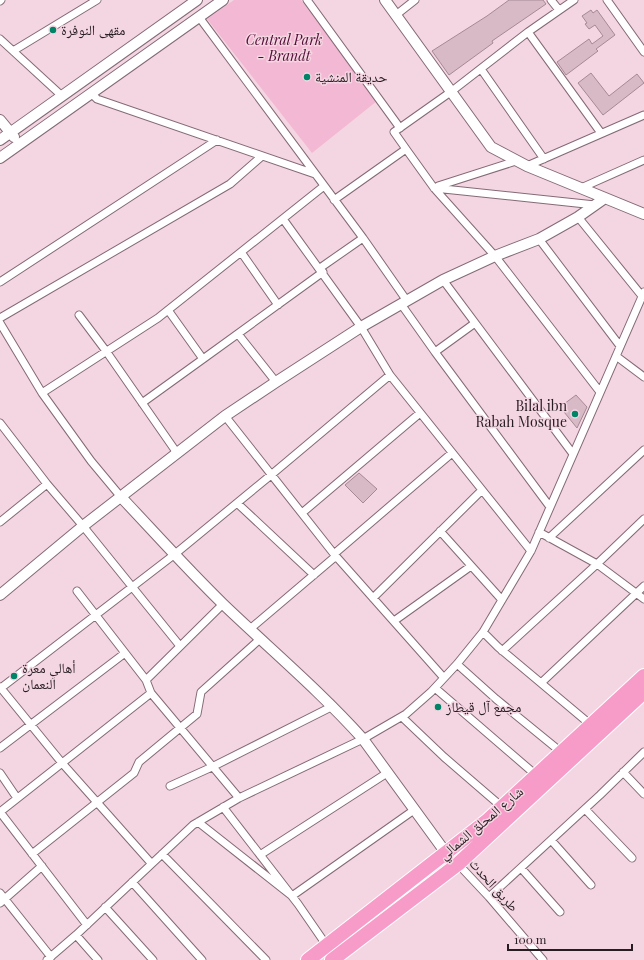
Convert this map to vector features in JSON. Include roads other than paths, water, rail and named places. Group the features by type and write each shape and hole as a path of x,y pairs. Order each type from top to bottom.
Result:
{"highway":[{"name":"شارع المحلق الشمالي","path":"308,960 488,820 644,676"},
{"name":"شارع المحلق الشمالي","path":"332,960 457,864 644,692"},
{"path":"457,848 462,853 457,864 443,866 447,853 457,848"}],"street":[{"path":"12,51 97,0"},
{"path":"0,140 196,0"},
{"path":"0,158 223,0"},
{"path":"307,0 400,128"},
{"path":"385,0 491,147 527,166 644,214"},
{"path":"396,15 415,0"},
{"path":"551,0 559,10"},
{"path":"574,0 528,32 452,91 394,132 434,188 495,256 600,392"},
{"path":"607,0 644,52"},
{"path":"199,17 362,238 435,352 550,507"},
{"path":"528,32 601,133"},
{"path":"0,39 62,96"},
{"path":"481,69 544,159"},
{"path":"91,93 97,99 315,174"},
{"path":"527,166 644,115"},
{"path":"0,120 20,144"},
{"path":"0,282 217,140"},
{"path":"334,200 406,149"},
{"path":"0,318 230,184 262,156"},
{"path":"581,188 644,160"},
{"path":"434,188 516,161"},
{"path":"42,393 168,310 324,186"},
{"path":"434,188 595,205"},
{"path":"0,595 120,497 225,416 276,382 361,327 443,280 495,256 539,239 578,217 605,198"},
{"path":"42,866 1,898 49,958 76,935 193,825 238,798 363,739 402,717 435,688 457,664 483,632 531,551 643,294 578,217"},
{"path":"283,219 361,327 390,376 531,551"},
{"path":"142,402 278,305 362,238"},
{"path":"539,239 620,346"},
{"path":"241,252 278,305"},
{"path":"443,280 573,454"},
{"path":"168,310 203,359"},
{"path":"79,315 142,402 177,454"},
{"path":"0,323 42,393 91,461 120,497 223,604 333,706 363,739 447,853"},
{"path":"435,352 475,323"},
{"path":"238,334 276,382"},
{"path":"616,356 644,376"},
{"path":"151,863 62,763 0,688 175,554 390,376"},
{"path":"302,513 420,413"},
{"path":"225,416 335,555 444,678"},
{"path":"1,426 47,484 133,586 180,646"},
{"path":"549,538 644,450"},
{"path":"250,629 314,575 452,453"},
{"path":"0,522 47,484"},
{"path":"373,598 482,490"},
{"path":"237,503 314,575"},
{"path":"502,651 644,519"},
{"path":"440,532 502,600"},
{"path":"539,532 597,564 644,599"},
{"path":"394,621 471,566"},
{"path":"541,683 644,586"},
{"path":"77,591 146,680 151,693 238,798"},
{"path":"146,680 223,604"},
{"path":"483,632 502,651 591,725"},
{"path":"32,854 134,772 139,762 198,714 201,692 260,638"},
{"path":"0,748 125,653"},
{"path":"457,664 496,699 561,752"},
{"path":"435,688 536,776"},
{"path":"87,924 0,812 151,693"},
{"path":"170,786 212,767 333,706"},
{"path":"402,717 444,757 502,807"},
{"path":"489,897 585,809 644,752"},
{"path":"623,772 644,794"},
{"path":"0,773 17,798"},
{"path":"260,855 387,773"},
{"path":"223,807 292,896 327,946"},
{"path":"585,809 632,858"},
{"path":"292,896 414,810"},
{"path":"198,822 292,896"},
{"path":"551,840 591,884"},
{"path":"162,854 266,960"},
{"name":"طريق الحدث","path":"457,864 489,897 543,960"},
{"path":"521,868 560,912"},
{"path":"132,882 202,960"},
{"path":"105,907 153,960"},
{"path":"76,935 98,960"}],"place":[{"name":"مقهى النوفرة","path":"53,30"},
{"name":"حديقة المنشية","path":"307,77"},
{"name":"Bilal ibn Rabah Mosque","path":"575,414"},
{"name":"أهالي معرة النعمان","path":"14,676"},
{"name":"مجمع آل قيطاز","path":"438,707"}],"park label":[{"name":"Central Park - Brandt","path":"284,48"}]}
